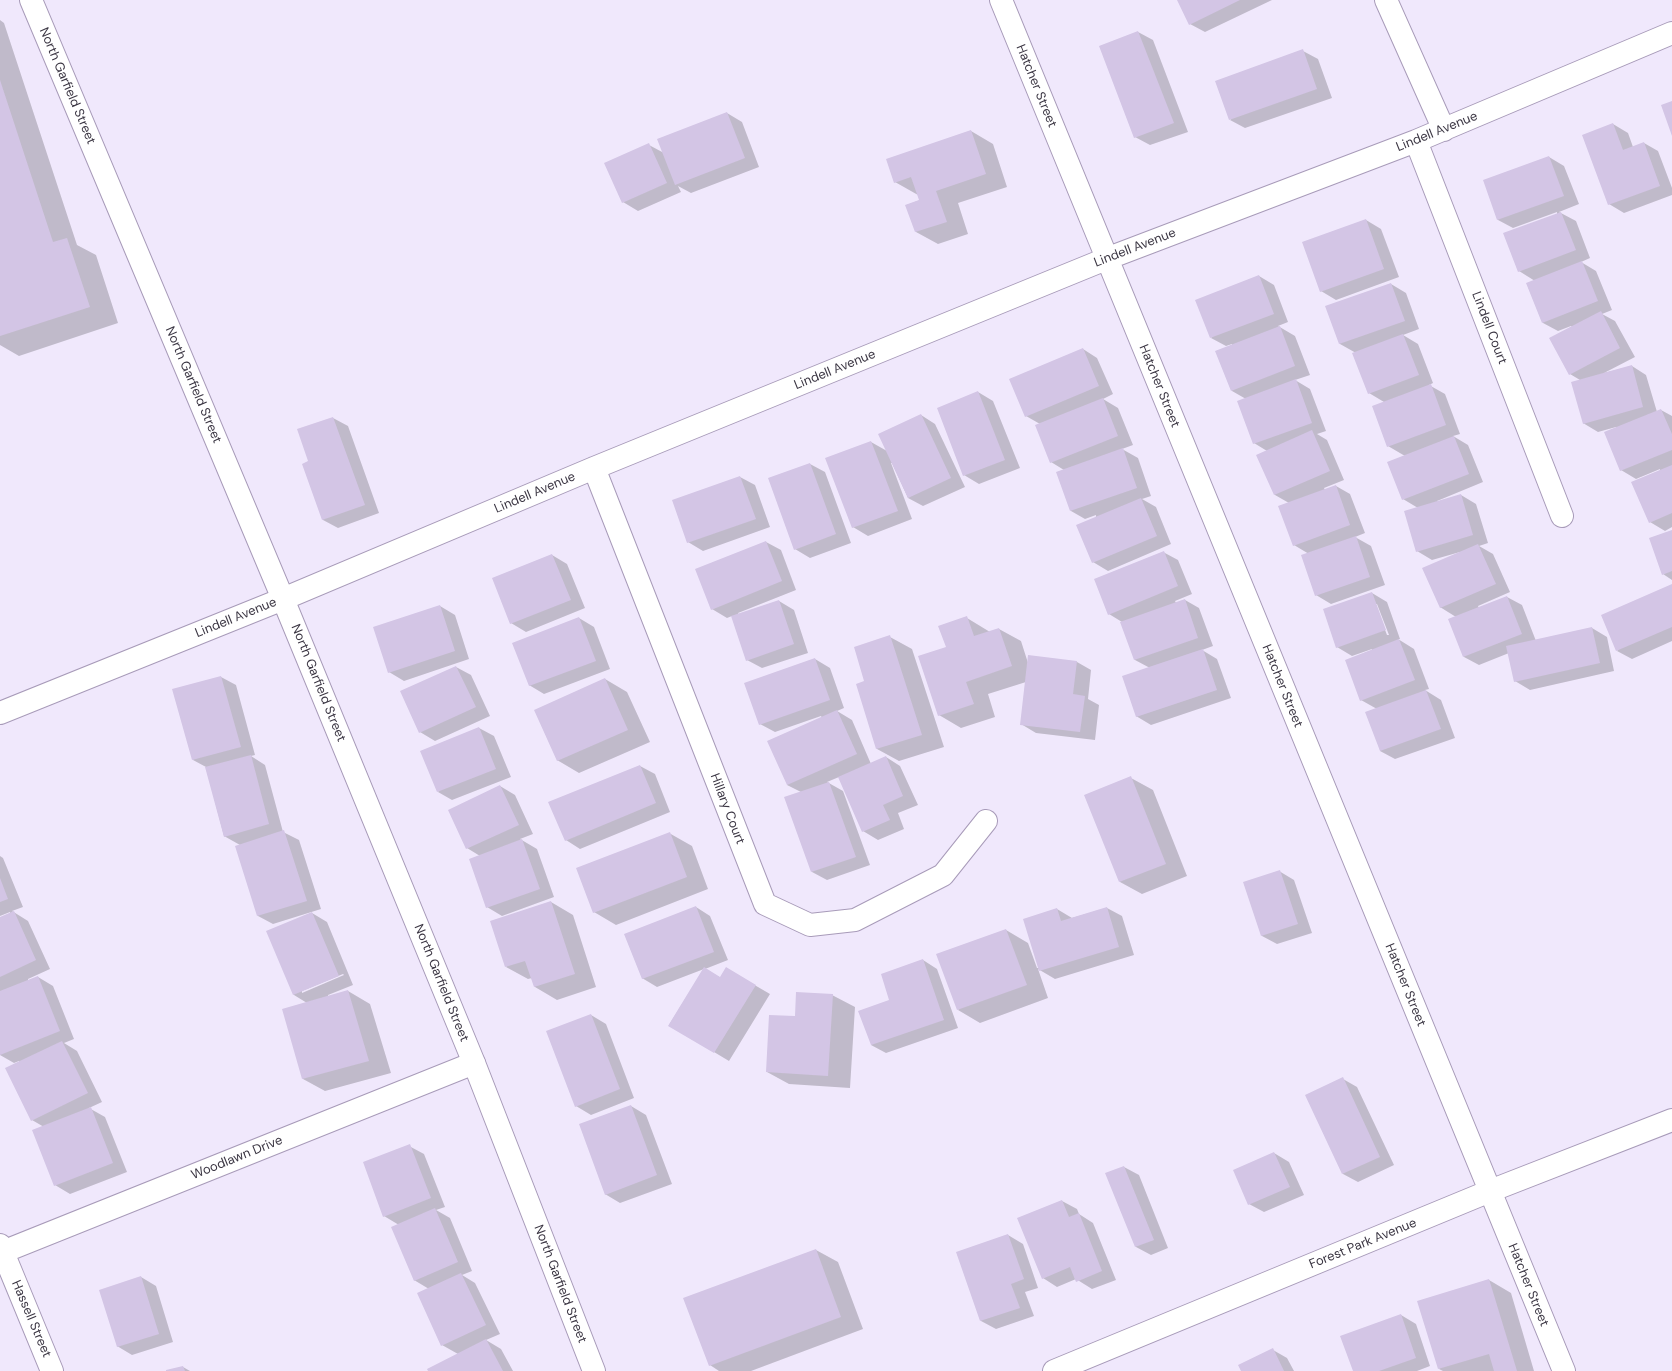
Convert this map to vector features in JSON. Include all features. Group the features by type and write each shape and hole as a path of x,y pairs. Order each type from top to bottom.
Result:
{"street":[{"name":"North Garfield Street","path":"31,0 283,599 474,1063 594,1371"},
{"name":"Hatcher Street","path":"1001,0 1106,259 1564,1371"},
{"path":"1386,0 1444,130"},
{"name":"Lindell Avenue","path":"0,713 283,599 594,468 1106,259 1444,130 1672,33"},
{"name":"Lindell Court","path":"1416,141 1562,516"},
{"name":"Hillary Court","path":"594,468 764,904 810,925 856,920 943,875 986,821"},
{"name":"Woodlawn Drive","path":"1,1250 474,1063"},
{"name":"Forest Park Avenue","path":"1054,1371 1490,1191 1672,1120"},
{"name":"Hassell Street","path":"1,1250 52,1371"}],"building":[{"path":"1177,0 1240,0 1189,25"},
{"path":"1138,31 1174,123 1134,138 1099,46"},
{"path":"1303,49 1317,89 1229,120 1215,81"},
{"path":"0,80 53,242 67,238 90,307 0,336"},
{"path":"1672,101 1672,136 1661,105"},
{"path":"727,112 745,158 675,185 657,139"},
{"path":"1613,123 1623,150 1644,142 1660,186 1608,205 1582,135"},
{"path":"971,130 986,174 936,191 947,222 915,232 905,205 919,200 911,177 894,183 886,159"},
{"path":"649,143 667,183 622,203 604,163"},
{"path":"1549,156 1564,196 1497,220 1483,180"},
{"path":"1561,212 1576,250 1518,272 1503,233"},
{"path":"1366,219 1384,269 1320,292 1302,242"},
{"path":"1582,261 1598,301 1542,323 1526,283"},
{"path":"1259,275 1274,314 1210,338 1195,300"},
{"path":"1391,283 1405,321 1339,344 1325,306"},
{"path":"1601,311 1620,348 1569,375 1549,338"},
{"path":"1280,326 1295,366 1231,391 1215,351"},
{"path":"1403,334 1419,375 1368,394 1352,353"},
{"path":"1083,348 1099,386 1025,417 1009,379"},
{"path":"1632,365 1643,407 1583,424 1571,382"},
{"path":"1296,379 1312,423 1253,444 1237,401"},
{"path":"1431,384 1446,425 1387,447 1372,406"},
{"path":"978,391 1005,460 963,476 937,408"},
{"path":"1103,398 1118,436 1050,463 1035,425"},
{"path":"1661,409 1672,434 1672,450 1620,471 1604,432"},
{"path":"921,414 951,478 908,498 878,434"},
{"path":"333,417 365,505 322,520 302,464 308,461 297,429"},
{"path":"1312,430 1330,471 1274,495 1256,455"},
{"path":"1454,436 1469,474 1402,500 1387,462"},
{"path":"871,441 898,511 852,528 825,458"},
{"path":"1123,448 1137,488 1070,511 1056,472"},
{"path":"810,463 836,534 794,550 768,478"},
{"path":"1672,465 1672,513 1649,523 1631,482"},
{"path":"740,476 756,519 687,543 672,500"},
{"path":"1336,485 1350,525 1293,546 1278,506"},
{"path":"1461,494 1473,535 1416,552 1404,511"},
{"path":"1141,498 1157,536 1092,563 1076,525"},
{"path":"1672,530 1672,571 1662,575 1649,538"},
{"path":"1356,536 1370,577 1315,596 1301,555"},
{"path":"766,541 782,581 711,610 695,569"},
{"path":"1478,544 1496,584 1440,608 1422,568"},
{"path":"1164,551 1178,586 1108,615 1094,579"},
{"path":"552,554 571,600 510,624 492,578"},
{"path":"1672,584 1672,627 1616,651 1601,615"},
{"path":"1372,592 1386,630 1336,648 1323,609"},
{"path":"1507,596 1522,634 1463,657 1448,619"},
{"path":"1185,599 1198,638 1134,660 1120,622"},
{"path":"779,600 794,644 746,661 731,616"},
{"path":"440,605 455,651 388,673 373,627"},
{"path":"967,616 974,636 999,628 1012,666 966,682 974,704 938,716 918,656 946,647 938,626"},
{"path":"579,617 596,661 529,686 512,643"},
{"path":"1592,627 1600,663 1514,682 1506,646"},
{"path":"890,635 922,735 876,749 856,684 864,681 854,647"},
{"path":"1399,639 1415,680 1360,701 1345,660"},
{"path":"1203,649 1217,690 1136,717 1122,676"},
{"path":"1028,655 1077,661 1073,694 1085,696 1080,732 1020,725"},
{"path":"815,658 830,700 759,725 744,683"},
{"path":"456,666 476,707 419,733 400,691"},
{"path":"221,676 241,747 192,760 172,689"},
{"path":"605,678 628,730 557,761 534,710"},
{"path":"1426,690 1441,729 1380,751 1365,712"},
{"path":"837,710 857,754 787,785 767,741"},
{"path":"479,727 496,769 437,792 420,751"},
{"path":"251,755 269,824 224,837 205,767"},
{"path":"886,756 903,796 883,805 890,820 862,832 838,777"},
{"path":"640,765 656,803 565,841 548,802"},
{"path":"1131,776 1166,864 1119,882 1084,795"},
{"path":"829,782 856,857 811,872 784,797"},
{"path":"500,785 519,825 466,849 448,810"},
{"path":"284,830 307,901 257,916 235,846"},
{"path":"670,832 687,877 593,913 576,868"},
{"path":"522,839 540,889 486,908 469,859"},
{"path":"1280,870 1298,924 1261,936 1243,882"},
{"path":"0,878 8,899 0,902"},
{"path":"551,901 575,974 534,987 525,961 505,967 490,921"},
{"path":"696,906 714,952 642,979 624,934"},
{"path":"1107,907 1119,947 1039,971 1023,919 1057,908 1061,921"},
{"path":"14,911 36,960 0,977 0,917"},
{"path":"312,912 339,976 293,995 266,931"},
{"path":"1006,929 1027,985 957,1010 936,954"},
{"path":"923,959 944,1020 871,1045 858,1011 889,1000 881,974"},
{"path":"704,967 720,977 726,967 756,985 714,1053 668,1026"},
{"path":"38,976 60,1031 0,1055 0,991"},
{"path":"348,990 369,1061 302,1079 282,1009"},
{"path":"796,992 833,994 828,1076 766,1072 769,1015 795,1016"},
{"path":"591,1014 620,1089 575,1107 546,1031"},
{"path":"62,1041 88,1093 31,1121 5,1068"},
{"path":"1343,1077 1380,1157 1342,1174 1305,1095"},
{"path":"631,1105 657,1175 605,1195 579,1124"},
{"path":"91,1107 113,1163 54,1186 32,1130"},
{"path":"410,1144 431,1198 383,1217 363,1162"},
{"path":"1274,1152 1290,1187 1248,1205 1233,1170"},
{"path":"1124,1166 1154,1240 1135,1247 1105,1173"},
{"path":"1062,1200 1069,1217 1079,1213 1102,1271 1076,1282 1070,1267 1042,1279 1017,1218"},
{"path":"435,1208 458,1262 414,1281 391,1227"},
{"path":"1008,1234 1024,1279 1011,1284 1020,1308 980,1321 956,1252"},
{"path":"816,1249 841,1317 709,1366 683,1298"},
{"path":"461,1273 486,1325 441,1346 417,1293"},
{"path":"141,1276 159,1334 117,1347 99,1290"},
{"path":"1489,1279 1517,1371 1494,1371 1489,1354 1438,1369 1417,1301"},
{"path":"1401,1314 1416,1358 1379,1371 1353,1371 1340,1336"},
{"path":"486,1339 503,1371 428,1371 427,1369"},
{"path":"1273,1348 1284,1371 1241,1371 1238,1365"},
{"path":"183,1366 185,1371 166,1371 166,1370"}]}
